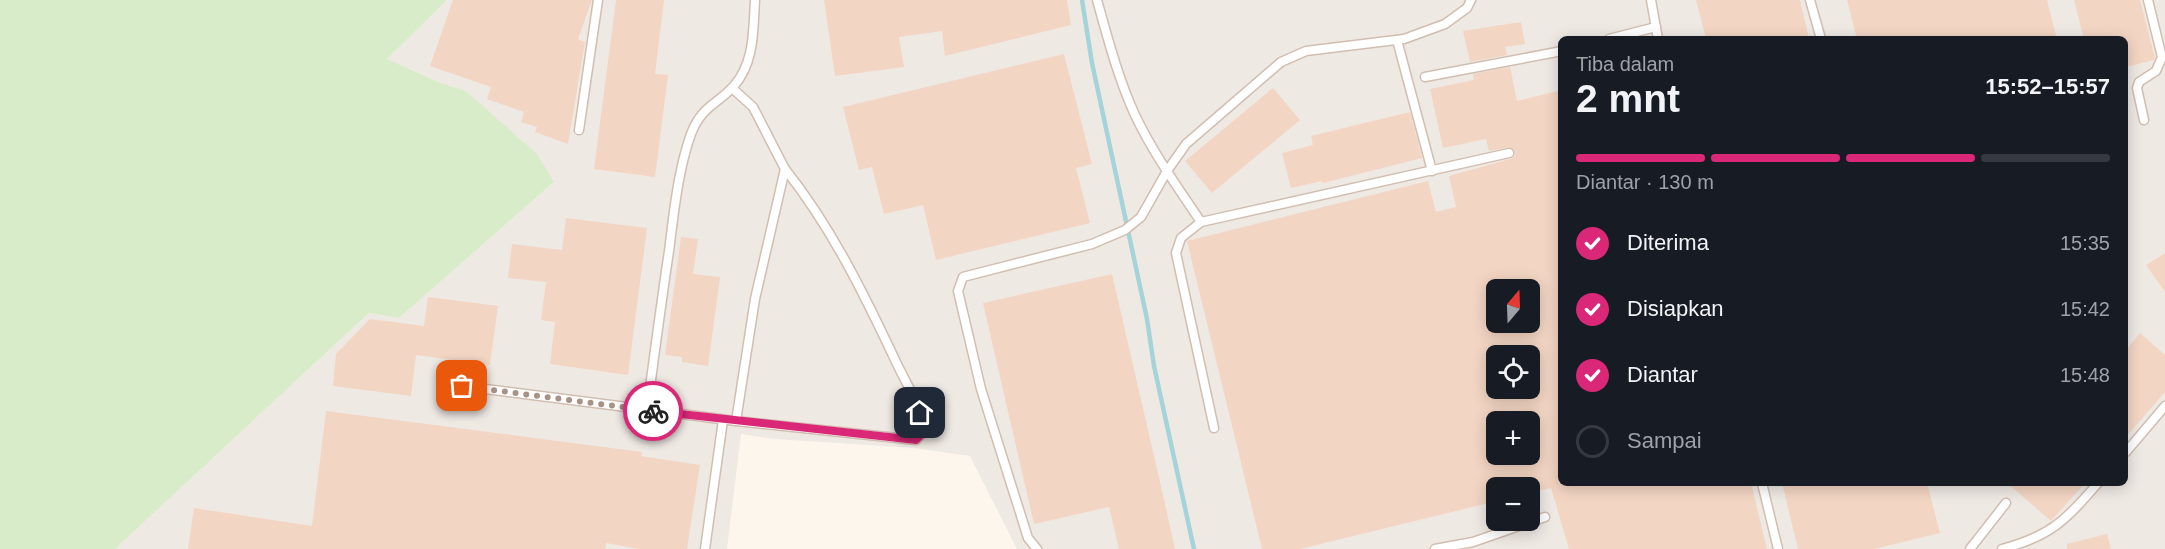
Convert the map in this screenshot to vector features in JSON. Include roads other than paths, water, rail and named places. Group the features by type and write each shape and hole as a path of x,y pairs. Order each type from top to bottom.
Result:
{"lane":[{"path":"579,130 598,0"},
{"path":"646,410 683,162 691,133 703,111 732,88 743,73 752,46 755,0"},
{"path":"1097,0 1113,58 1135,116 1167,171 1201,222"},
{"path":"1037,549 1028,538 981,389 958,291 963,277 1092,244 1125,230 1141,217 1167,171 1186,144 1281,62 1306,51 1397,40 1445,24 1467,8 1471,0"},
{"path":"1651,0 1658,36"},
{"path":"1810,0 1820,36"},
{"path":"2144,120 2137,88 2139,82 2156,71 2163,57 2148,0"},
{"path":"1621,36 1656,27"},
{"path":"1397,40 1432,171"},
{"path":"1425,77 1558,52"},
{"path":"462,386 723,420 916,440 924,432 920,413 840,249 799,186 785,169 753,107 732,88"},
{"path":"1214,428 1176,253 1181,238 1201,222 1509,153"},
{"path":"736,421 755,299 785,169"},
{"path":"2128,450 2165,406"},
{"path":"705,549 723,420"},
{"path":"1763,486 1778,549"},
{"path":"2002,549 2026,543 2051,530 2067,517 2095,486"},
{"path":"1970,549 2006,503"},
{"path":"1435,549 1474,545 1545,517"}],"waterway":[{"path":"1082,0 1092,63 1194,549"}]}
